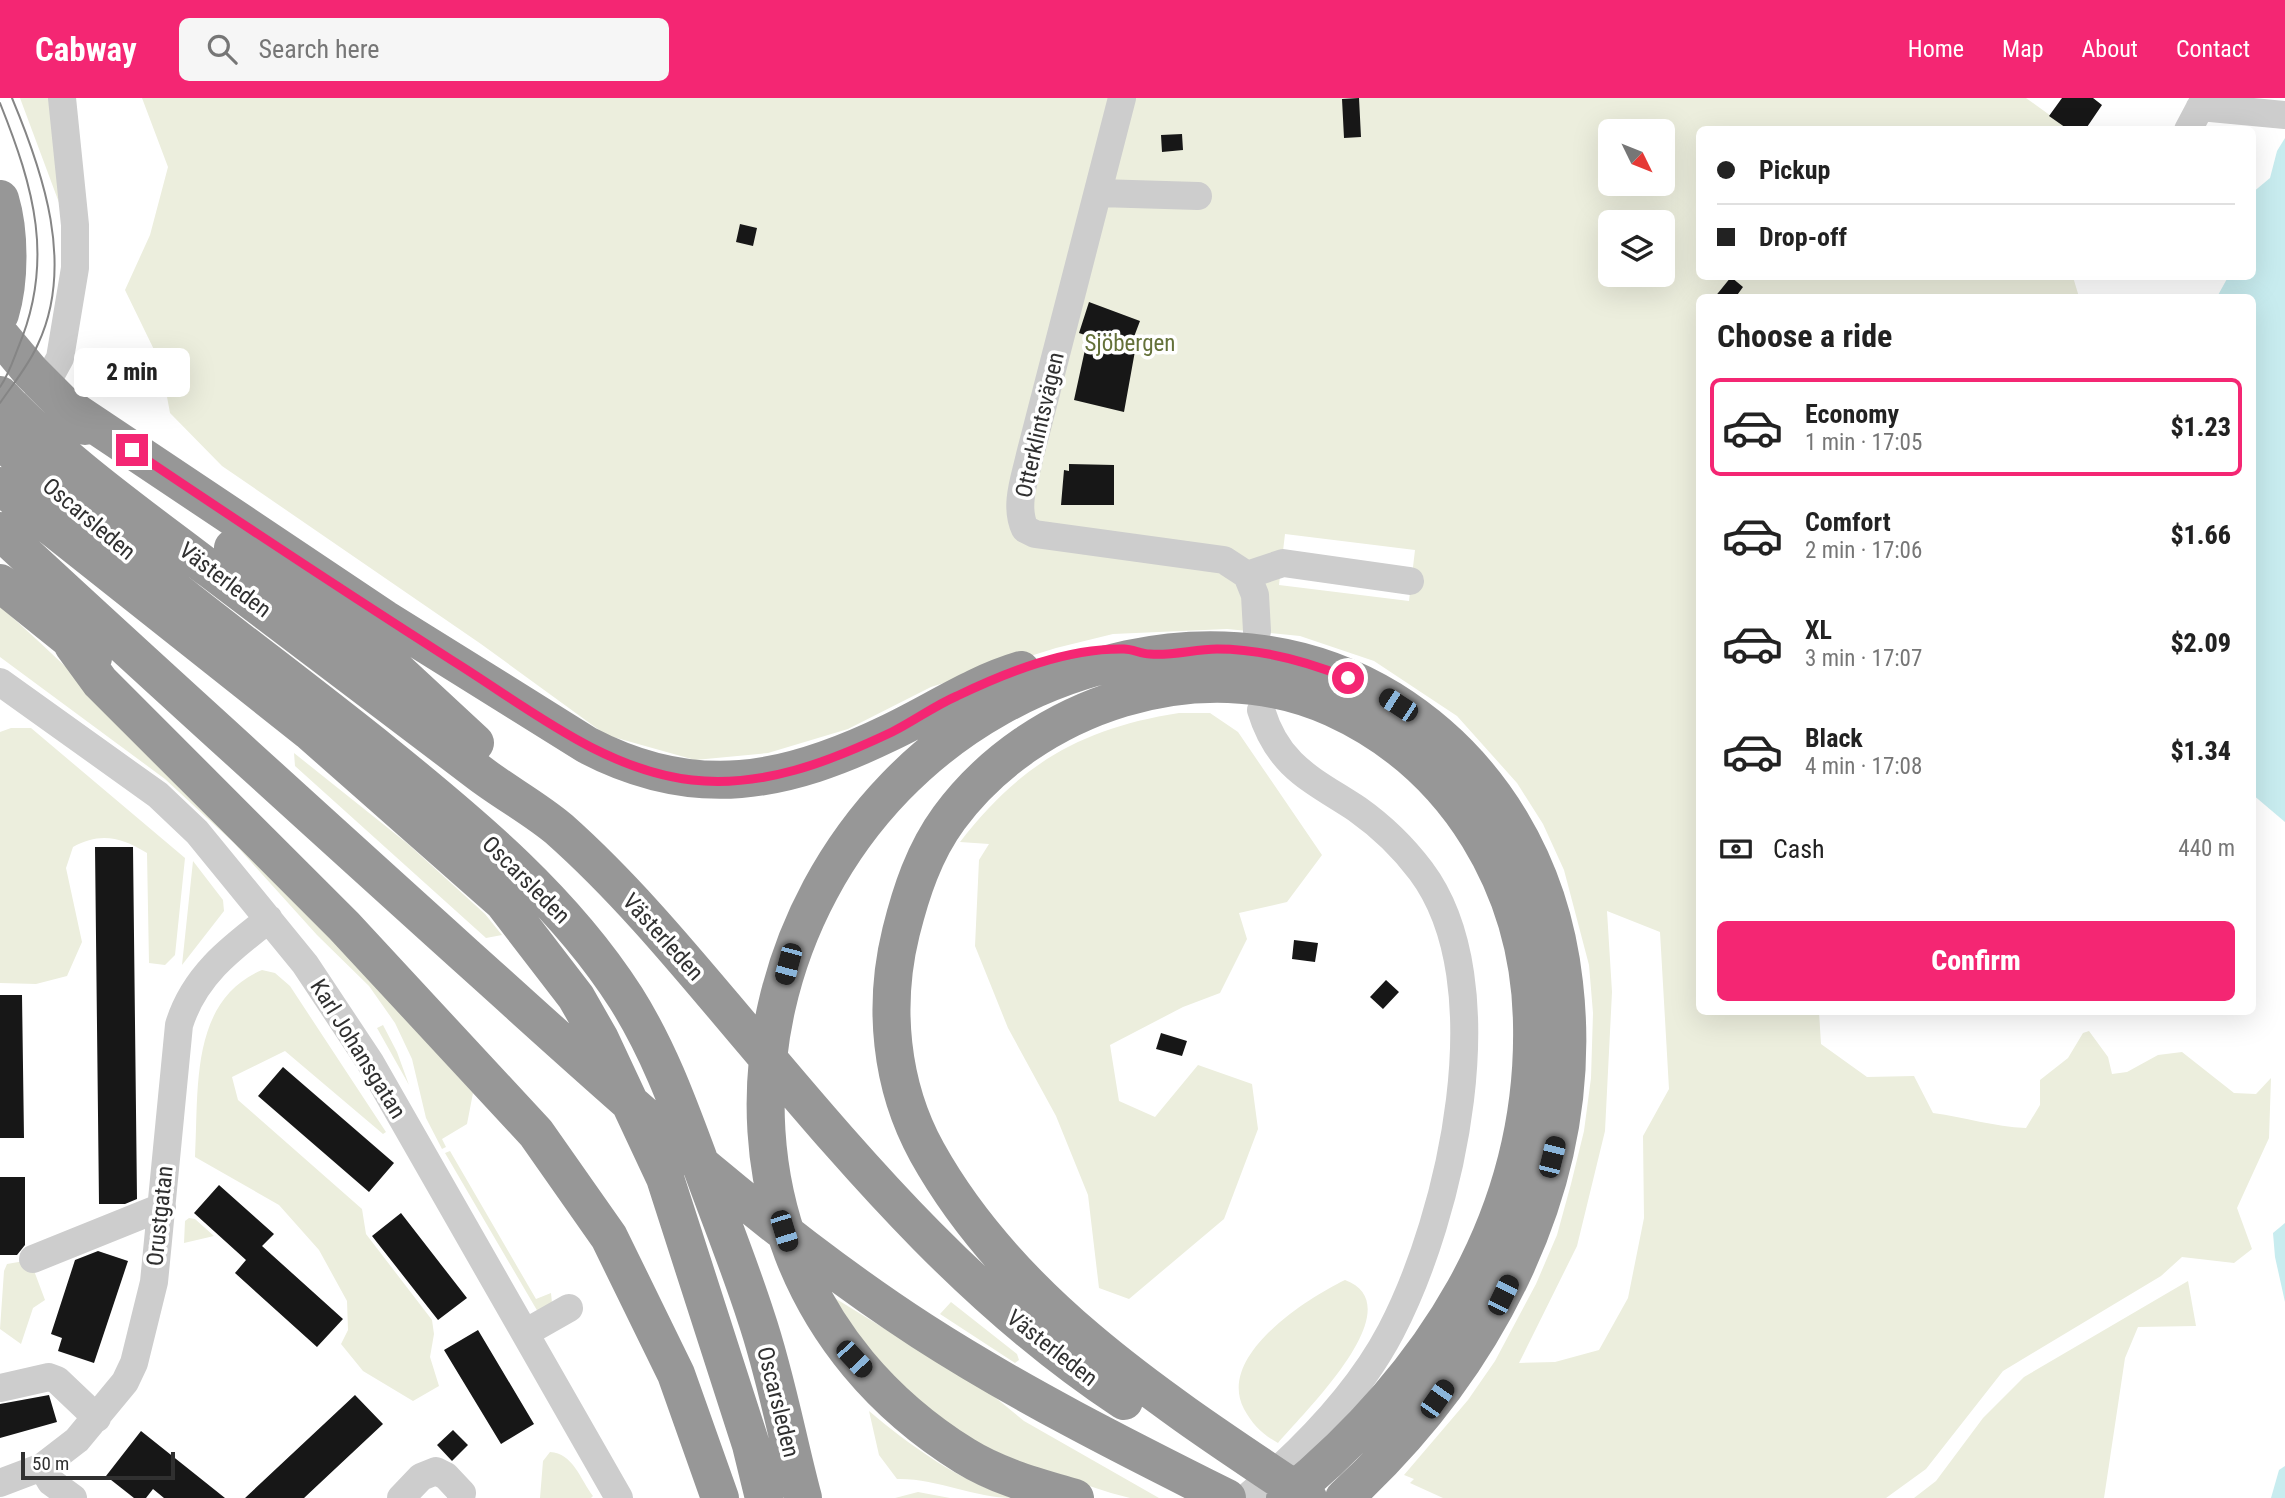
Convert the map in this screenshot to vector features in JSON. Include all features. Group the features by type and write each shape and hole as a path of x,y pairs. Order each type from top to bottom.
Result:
{"highway":[{"path":"0,199 4,211 6,264 0,314"},
{"path":"0,335 103,448 255,565 379,654 512,776 557,827"},
{"name":"Västerleden","path":"0,395 22,498 148,522 494,785 557,827 625,895 888,1197 984,1294 1094,1381 1173,1437 1227,1498"},
{"path":"68,407 351,597 587,745 611,758 667,776 689,780 740,781 800,770 893,731 953,698 1004,675 1087,652 1126,649 1151,654"},
{"name":"Oscarsleden","path":"0,439 22,498 309,731 503,902 576,998 600,1039 665,1178 751,1444 764,1498"},
{"path":"22,498 451,942"},
{"name":"Oscarsleden","path":"22,498 437,796 532,882 563,914 607,971 645,1029 669,1080 757,1320 803,1498"},
{"path":"0,583 73,645 111,670 451,942"},
{"path":"73,645 100,682 344,926 536,1133 609,1237 676,1374 720,1498"},
{"path":"1075,1498 1018,1481 970,1459 928,1430 854,1359 823,1317 790,1251 777,1210 768,1160 766,1088 781,989 802,926 837,857 878,805 935,749 1010,698 1067,675 1151,654 1217,649 1281,657 1348,678 1414,715 1458,751 1492,792 1528,850 1552,911 1566,995 1566,1057 1556,1141 1538,1210 1506,1290 1460,1368 1415,1427 1344,1498"},
{"path":"1285,1498 1321,1469 1411,1372 1473,1279 1491,1240 1521,1132 1531,1070 1531,999 1520,927 1500,873 1482,838 1437,780 1380,735 1328,706 1269,690 1189,685 1108,702 1050,728 1013,750 965,798 928,852 913,889 894,963 891,1031 901,1088 926,1150 958,1200 993,1245 1106,1358 1173,1437 1308,1498"},
{"name":"Västerleden","path":"451,942 697,1161 822,1261 923,1332 1173,1437 1301,1498"}],"street":[{"path":"0,445 31,410 60,358 66,334 75,268 75,225 62,98"},
{"name":"Otterklintsvägen","path":"1122,98 1021,492 1023,525 1029,532 1052,537 1224,561 1247,575"},
{"path":"2198,111 2285,115"},
{"path":"1099,193 1198,195"},
{"path":"1256,631 1255,595 1247,575 1283,564 1410,581"},
{"name":"Karl Johansgatan","path":"0,682 158,794 197,832 269,919 330,999 370,1062 619,1498"},
{"path":"1246,1498 1327,1421 1354,1389 1390,1333 1423,1258 1437,1213 1450,1161 1463,1063 1460,974 1454,936 1435,891 1404,850 1382,828 1288,762 1267,728 1261,710"},
{"name":"Orustgatan","path":"0,1483 42,1467 77,1440 125,1382 134,1363 154,1282 178,1026 186,1002 197,982 220,958 269,919"},
{"path":"33,1259 162,1207"},
{"path":"525,1333 569,1308"},
{"path":"0,1388 49,1377 57,1380 97,1418"},
{"path":"42,1467 51,1482 73,1498"},
{"path":"401,1498 421,1477 436,1471 446,1476 462,1493 461,1498"}],"green space":[{"path":"20,98 51,98 61,208"},
{"name":"Sjöbergen","path":"142,98 2026,98 2065,126 1696,126 1696,280 2074,280 2078,294 1696,294 1696,1015 1819,1015 1821,1044 1867,1077 1914,1076 1933,1113 2014,1127 2026,1128 2040,1105 2040,1080 2068,1058 2083,1033 2089,1031 2108,1057 2112,1074 2127,1072 2158,1055 2182,1052 2234,1093 2256,1094 2271,1078 2269,1138 2237,1208 2252,1249 2234,1263 2182,1257 2161,1276 2003,1371 1926,1469 1886,1498 1443,1498 1410,1483 1414,1479 1404,1475 1468,1400 1495,1361 1536,1284 1557,1235 1584,1131 1591,1078 1593,1013 1589,965 1564,870 1543,824 1517,783 1457,716 1374,661 1300,636 1227,629 1113,634 1056,648 931,687 848,729 768,753 695,760 606,735 481,644 222,466 170,413 161,364 125,290 150,235 168,167","holes":["1285,534 1415,550 1409,601 1279,585","1607,911 1660,932 1669,1089 1643,1136 1644,1218 1628,1298 1599,1350 1555,1362 1519,1363 1577,1246 1605,1131 1612,992"]},
{"path":"0,606 184,783 301,905 473,1093 467,1124 442,1139 446,1147 442,1149 426,1118 412,1059 395,1023 369,986 317,935 234,843 165,779 0,657"},
{"path":"1179,713 1210,713 1238,732 1322,855 1287,902 1239,913 1247,939 1220,993 1183,1007 1110,1045 1119,1101 1155,1117 1198,1065 1252,1084 1258,1129 1224,1219 1129,1299 1099,1288 1088,1195 1056,1116 1008,1028 975,946 979,860 989,844 960,842 1006,791 1056,754 1112,729"},
{"path":"11,728 31,728 185,858 175,955 165,965 149,963 147,853 119,840 101,838 73,847 66,868 82,942 67,976 36,984 0,983 0,732"},
{"path":"294,753 408,844 485,914 502,935 486,938 295,766"},
{"path":"193,861 223,900 224,911 182,965"},
{"path":"262,970 275,973 290,986 386,1132 383,1134 285,1051 232,1077 238,1100 362,1209 366,1234 432,1320 434,1334 430,1357 439,1386 413,1401 363,1371 341,1344 348,1330 347,1301 319,1250 279,1205 195,1157 199,1077 210,1025 221,1003 238,984"},
{"path":"383,1025 397,1052 409,1085 377,1028"},
{"path":"450,1151 536,1299 551,1293 552,1303 538,1312 445,1153"},
{"path":"189,1218 195,1219 214,1236 184,1243 185,1221"},
{"path":"30,1260 45,1300 33,1308 21,1344 0,1329 4,1271 7,1264"},
{"path":"1345,1280 1363,1293 1368,1312 1361,1335 1329,1385 1278,1443 1258,1429 1244,1409 1239,1389 1242,1369 1253,1350 1269,1332 1309,1301"},
{"path":"2188,1281 2196,1326 2138,1327 2125,1358 2104,1498 1914,1498 1936,1481 1983,1418 2024,1377"},
{"path":"833,1297 991,1394 1024,1421 1159,1498 1130,1498 1111,1493 1037,1469 969,1440 884,1372"},
{"path":"951,1302 1017,1354 1019,1360 1015,1363 940,1314"},
{"path":"869,1411 937,1462 993,1491 1013,1498 897,1479 879,1455"},
{"path":"550,1452 558,1453 570,1462 593,1496 591,1498 540,1498 543,1461"},
{"path":"918,1492 950,1498 895,1498"}],"water":[{"path":"2285,138 2285,822 2256,797 2256,294 2219,294 2226,280 2256,280 2256,190 2270,178 2277,151"},
{"path":"2285,1223 2285,1302 2275,1257 2273,1233"},
{"path":"2285,1466 2285,1498 2271,1498 2279,1470"}],"building":[{"path":"1359,98 1361,137 1344,138 1342,99"},
{"path":"2062,98 2093,98 2102,105 2088,126 2063,126 2049,116"},
{"path":"1182,134 1183,150 1162,152 1161,135"},
{"path":"740,224 757,228 753,246 736,242"},
{"path":"1729,280 1735,280 1743,287 1738,294 1717,294"},
{"path":"1089,302 1140,321 1129,350 1135,351 1124,412 1074,400 1088,336 1079,333"},
{"path":"1069,464 1114,465 1114,505 1061,505 1064,470 1069,471"},
{"path":"95,847 133,847 137,1199 125,1204 99,1204"},
{"path":"1294,940 1318,943 1315,962 1292,959"},
{"path":"1386,980 1399,992 1383,1009 1370,997"},
{"path":"0,995 22,995 24,1138 0,1138"},
{"path":"1161,1033 1187,1041 1182,1056 1156,1049"},
{"path":"283,1067 394,1163 369,1192 258,1096"},
{"path":"0,1177 25,1177 25,1245 17,1255 0,1255"},
{"path":"219,1185 274,1234 262,1246 343,1319 317,1347 235,1273 246,1260 194,1213"},
{"path":"401,1213 467,1298 438,1320 372,1236"},
{"path":"98,1251 128,1261 94,1363 58,1351 62,1338 51,1334 75,1260"},
{"path":"478,1330 534,1424 501,1444 444,1350"},
{"path":"49,1395 57,1422 0,1438 0,1404"},
{"path":"355,1395 383,1424 304,1498 245,1498"},
{"path":"453,1430 468,1445 452,1461 437,1445"},
{"path":"141,1431 225,1498 164,1498 153,1489 146,1498 134,1498 106,1476"}],"tram line":[{"path":"0,403 38,344 49,314 54,283 54,251 44,188 12,98"},
{"path":"0,103 30,195 38,255 36,285 29,316 0,387"}],"route":[{"path":"132,450 385,619 587,745 611,758 667,776 713,782 740,781 800,770 893,731 953,698 1004,675 1087,652 1126,649 1151,654 1217,649 1264,653 1315,665 1348,678"}]}
